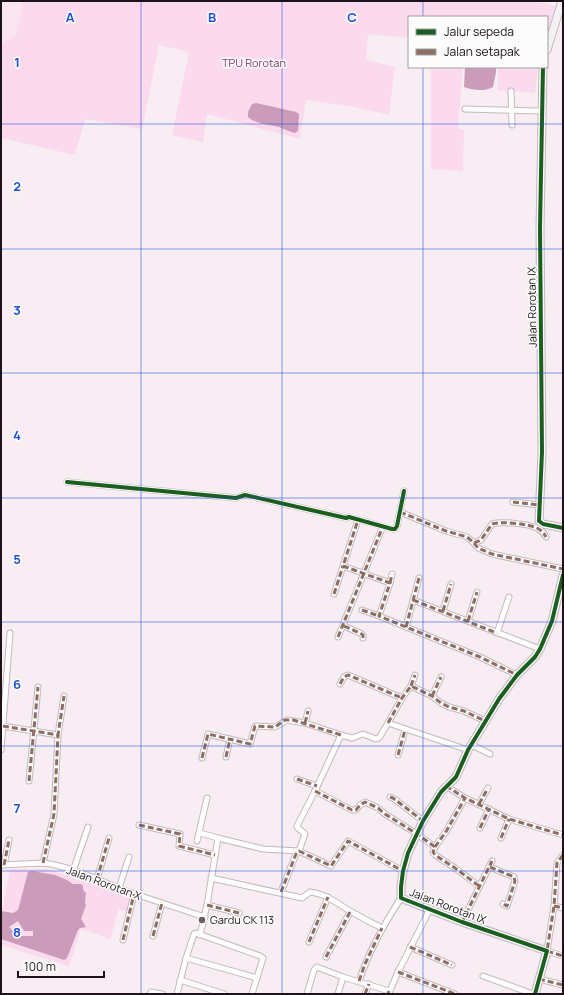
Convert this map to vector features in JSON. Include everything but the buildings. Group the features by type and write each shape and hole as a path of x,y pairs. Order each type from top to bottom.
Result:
{"street":[{"path":"548,47 562,1"},
{"name":"Jalan Rorotan IX","path":"543,68 540,228 542,452 539,521 541,524 563,528"},
{"path":"511,92 512,125"},
{"path":"465,110 541,111"},
{"path":"67,482 236,498 244,495 392,529 396,528 404,492"},
{"path":"513,502 540,505"},
{"path":"400,512 446,531 467,537 478,548 492,554 563,569"},
{"path":"334,594 357,523"},
{"path":"474,543 481,540 492,524 495,523 532,526 546,537"},
{"path":"338,637 344,626 382,531"},
{"path":"343,566 390,583"},
{"path":"379,616 392,574"},
{"name":"Jalan Rorotan IX","path":"547,951 462,922 401,898 401,887 403,871 408,853 423,821 437,797 456,776 485,721 517,675 535,657 540,649 552,621 563,575"},
{"path":"406,627 419,578"},
{"path":"443,611 452,584"},
{"path":"468,622 477,592"},
{"path":"497,633 509,596"},
{"path":"413,600 540,649"},
{"path":"362,610 480,657 517,675"},
{"path":"344,626 360,633 363,635 363,638"},
{"path":"1,750 3,726 2,714 10,633"},
{"path":"340,684 344,677 348,675 402,698"},
{"path":"202,758 208,734 250,744 255,726 275,727 287,720 305,723 353,738 363,734 378,738 411,686 415,675"},
{"path":"432,696 441,677"},
{"path":"411,686 432,696 441,704 464,711 485,721"},
{"path":"28,781 38,687"},
{"path":"45,863 54,814 58,735 64,696"},
{"path":"305,723 308,711"},
{"path":"388,723 405,730 470,747 490,754"},
{"path":"3,726 58,735"},
{"path":"398,755 405,730"},
{"path":"281,892 305,834 297,826 341,735"},
{"path":"226,757 230,739"},
{"path":"297,779 352,810 356,810 362,803 365,802 378,808 435,847"},
{"path":"446,786 465,798 509,819 563,835"},
{"path":"479,804 488,788"},
{"path":"390,797 423,821"},
{"path":"198,842 207,798"},
{"path":"465,798 433,852 435,855 479,886"},
{"path":"480,828 489,809"},
{"path":"501,838 509,819"},
{"path":"139,825 180,834 179,846 215,855"},
{"path":"73,871 88,827"},
{"path":"200,832 263,849 299,851 331,866 349,841 403,871"},
{"path":"97,879 109,838"},
{"path":"200,935 205,917 218,838"},
{"path":"2,865 9,840"},
{"path":"483,976 534,994 547,951 554,906 557,863 563,855"},
{"path":"119,888 129,857"},
{"path":"462,922 492,861"},
{"name":"Jalan Rorotan X","path":"2,865 45,863 97,879 134,894 205,917"},
{"path":"490,867 514,877 515,882 506,906 503,904"},
{"path":"211,878 281,892 302,898 310,892 328,896 350,912 382,928"},
{"path":"123,940 134,894"},
{"path":"308,942 328,896"},
{"path":"359,981 365,964 382,928 401,898"},
{"path":"153,936 162,903"},
{"path":"207,905 238,913"},
{"path":"554,906 563,908"},
{"path":"307,994 314,970 317,967 344,977 390,990 430,909"},
{"path":"326,957 350,912"},
{"path":"176,994 186,958 194,934 196,933 263,958 252,994"},
{"path":"410,947 452,965"},
{"path":"547,951 563,956"},
{"path":"186,958 257,978"},
{"path":"398,972 455,994"},
{"path":"338,994 344,977"},
{"path":"539,979 563,985"},
{"path":"180,980 224,994"},
{"path":"365,994 369,984"},
{"path":"150,994 151,992 162,994"}],"shaded area":[{"path":"1,1 24,1 16,35 2,44 1,47"},
{"path":"465,68 496,68 493,87 486,90 478,90 464,87"},
{"path":"256,103 299,114 298,131 293,133 279,127 263,124 248,117 248,112 252,104"},
{"path":"32,871 55,875 73,884 81,884 86,893 86,905 81,919 86,927 78,930 67,958 64,960 1,939 1,911 13,913 18,910 28,872","holes":["18,921 24,931 33,931 33,936 19,936 9,927"]}],"green space":[{"name":"TPU Rorotan","path":"24,1 535,1 556,6 548,30 548,16 408,16 408,38 368,34 366,60 395,67 389,115 355,107 306,100 300,139 207,114 203,142 172,135 189,52 159,45 142,129 85,119 75,155 1,138 1,47 2,44 16,35"},
{"path":"431,68 463,68 458,128 464,130 463,171 431,169"},
{"path":"498,68 538,68 535,93 498,90"},
{"path":"10,869 48,869 134,897 131,913 119,909 110,939 81,929 69,966 1,945 1,906 3,907"}],"marked path":[{"path":"513,502 540,505"},
{"path":"400,512 446,531 467,537 474,543 481,540 492,524 496,523 528,525 537,528 546,537"},
{"path":"357,523 343,566 390,583 379,616 480,657 517,675"},
{"path":"338,637 381,531"},
{"path":"474,543 478,548 492,554 563,569"},
{"path":"334,594 343,566"},
{"path":"390,583 392,574"},
{"path":"406,627 419,578"},
{"path":"443,611 451,584"},
{"path":"468,621 477,592"},
{"path":"413,600 497,633"},
{"path":"362,610 379,616"},
{"path":"344,626 360,633 363,635 363,638"},
{"path":"340,684 344,677 348,675 402,698"},
{"path":"411,686 415,675"},
{"path":"432,696 441,677"},
{"path":"388,723 402,698 411,686 432,696 449,707 464,711 485,721"},
{"path":"29,781 38,687"},
{"path":"3,726 58,735 64,696"},
{"path":"305,723 308,711"},
{"path":"202,758 208,734 250,744 255,726 275,727 285,720 293,720 341,735"},
{"path":"398,755 405,730"},
{"path":"43,863 54,814 58,735"},
{"path":"226,757 230,739"},
{"path":"297,779 317,786"},
{"path":"446,786 465,798 509,819 563,835"},
{"path":"479,804 488,788"},
{"path":"315,791 352,810 356,810 365,802 378,808 435,847 433,852 435,855 479,886"},
{"path":"390,797 423,821"},
{"path":"435,847 447,830 465,798"},
{"path":"480,828 489,809"},
{"path":"501,838 509,819"},
{"path":"139,825 180,834 179,846 215,855"},
{"path":"97,879 109,838"},
{"path":"4,865 9,840"},
{"path":"281,892 296,854 299,851 331,866 348,841 403,871"},
{"path":"563,855 557,863 554,906 547,951 563,956"},
{"path":"462,922 492,861"},
{"path":"490,867 514,877 515,881 507,906 503,904"},
{"path":"123,940 134,894"},
{"path":"309,942 328,897"},
{"path":"153,936 162,903"},
{"path":"207,905 239,913"},
{"path":"554,906 563,908"},
{"path":"326,957 350,912"},
{"path":"359,981 365,964 382,928"},
{"path":"410,947 452,965"},
{"path":"398,972 455,994"},
{"path":"539,979 563,985"},
{"path":"365,994 369,984"}],"cycle path":[{"path":"543,68 540,228 542,452 539,521 543,524 563,528"},
{"path":"67,482 236,498 245,495 346,518 349,517 392,529 395,529 397,526 404,491"},
{"path":"535,994 547,951 462,922 401,898 401,887 403,871 408,853 423,821 441,792 456,777 468,750 499,699 517,675 535,657 540,649 552,621 563,575"}],"place":[{"name":"Gardu CK 113","path":"202,920"}]}
